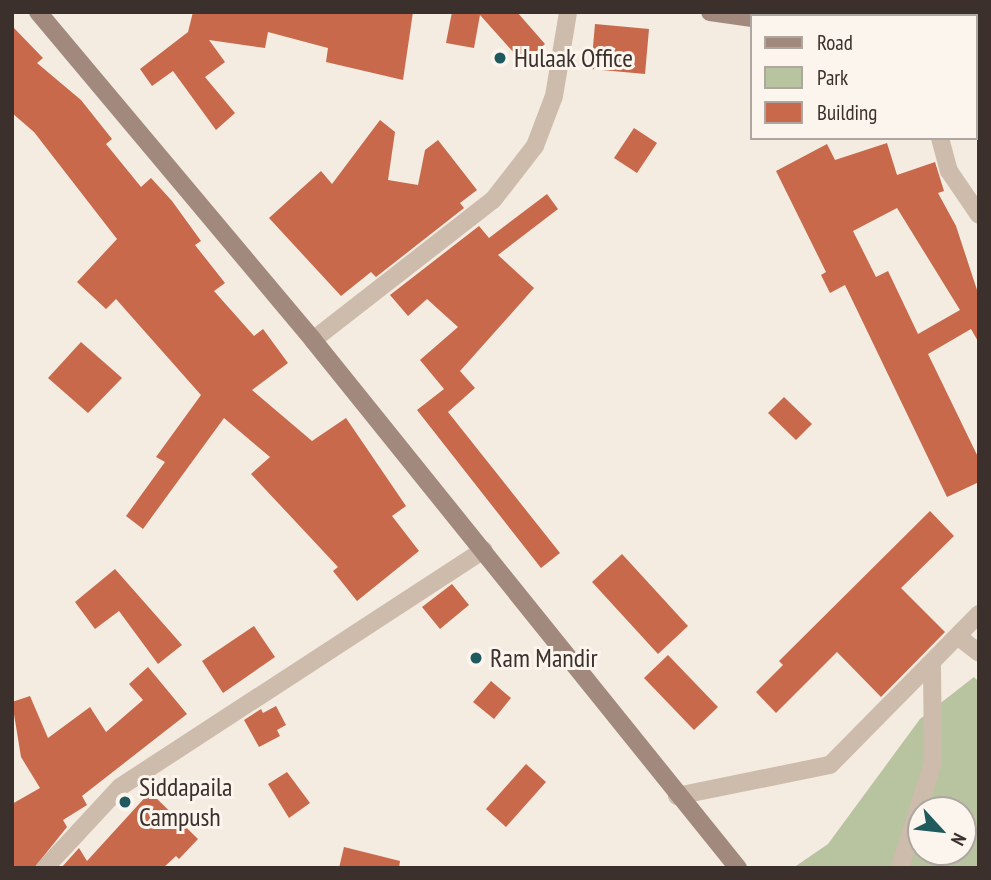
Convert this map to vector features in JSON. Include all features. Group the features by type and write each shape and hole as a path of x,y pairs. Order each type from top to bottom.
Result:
{"street":[{"path":"37,12 313,340 677,796 738,868"},
{"path":"313,340 493,200 535,146 554,96 568,12"},
{"path":"710,12 750,18"},
{"path":"941,140 949,171 979,215"},
{"path":"45,868 120,787 483,550"},
{"path":"677,796 830,765 960,638 979,614"},
{"path":"960,638 979,653"},
{"path":"900,868 933,762 932,665"}],"green space":[{"path":"974,677 979,682 979,868 793,868 828,844 920,719"}],"building":[{"path":"193,12 413,12 403,80 326,62 328,48 268,32 265,48 209,40 225,62 205,77 235,113 216,130 173,71 152,86 140,69 188,32"},
{"path":"452,12 517,12 545,44 523,63 480,15 474,48 446,43"},
{"path":"595,24 649,29 645,74 591,69"},
{"path":"12,26 43,58 37,63 81,100 112,139 106,144 141,187 151,178 172,201 201,241 195,245 225,283 214,291 254,336 263,329 288,363 252,390 312,441 346,418 406,506 392,516 419,551 357,601 333,571 338,567 251,474 270,457 224,418 143,529 126,516 165,462 156,457 201,395 116,299 106,309 77,282 117,239 34,132 12,113"},
{"path":"380,120 395,132 388,180 418,185 425,150 438,140 477,190 460,203 464,208 376,277 371,272 341,296 269,218 321,171 332,184"},
{"path":"634,128 657,143 637,173 614,158"},
{"path":"887,143 897,175 935,162 944,191 938,193 956,226 979,296 979,343 971,329 928,354 979,459 979,482 947,497 845,285 830,293 821,275 826,272 776,171 827,144 835,160","holes":["897,208 960,310 918,334 888,271 876,277 853,231"]},
{"path":"547,194 558,209 498,255 534,288 460,371 475,388 448,412 560,553 541,568 417,410 444,389 420,360 458,327 427,299 408,316 390,295 479,226 489,238"},
{"path":"81,342 122,378 88,413 48,378"},
{"path":"784,397 812,424 796,440 768,413"},
{"path":"930,511 954,536 901,588 945,632 881,697 837,652 776,713 756,692 783,665 779,661"},
{"path":"622,554 688,626 658,654 592,582"},
{"path":"115,569 182,645 158,664 119,611 95,629 75,602"},
{"path":"452,584 469,605 440,629 422,607"},
{"path":"254,626 275,657 223,693 202,661"},
{"path":"668,655 718,707 694,730 644,678"},
{"path":"148,667 187,714 82,796 87,805 63,820 67,827 34,868 12,868 12,804 40,788 21,757 12,702 30,696 48,738 90,707 106,732 143,700 129,684"},
{"path":"491,681 511,698 494,719 473,702"},
{"path":"276,706 286,725 277,730 280,736 259,747 244,720 261,709 263,713"},
{"path":"526,764 546,782 506,827 486,809"},
{"path":"287,772 310,803 289,818 268,784"},
{"path":"150,792 198,839 179,859 176,856 163,868 61,868 79,848 87,861"},
{"path":"344,847 400,861 399,868 339,868"}],"place":[{"name":"Hulaak Office","path":"500,58"},
{"name":"Ram Mandir","path":"476,658"},
{"name":"Siddapaila Campush","path":"125,802"}]}
